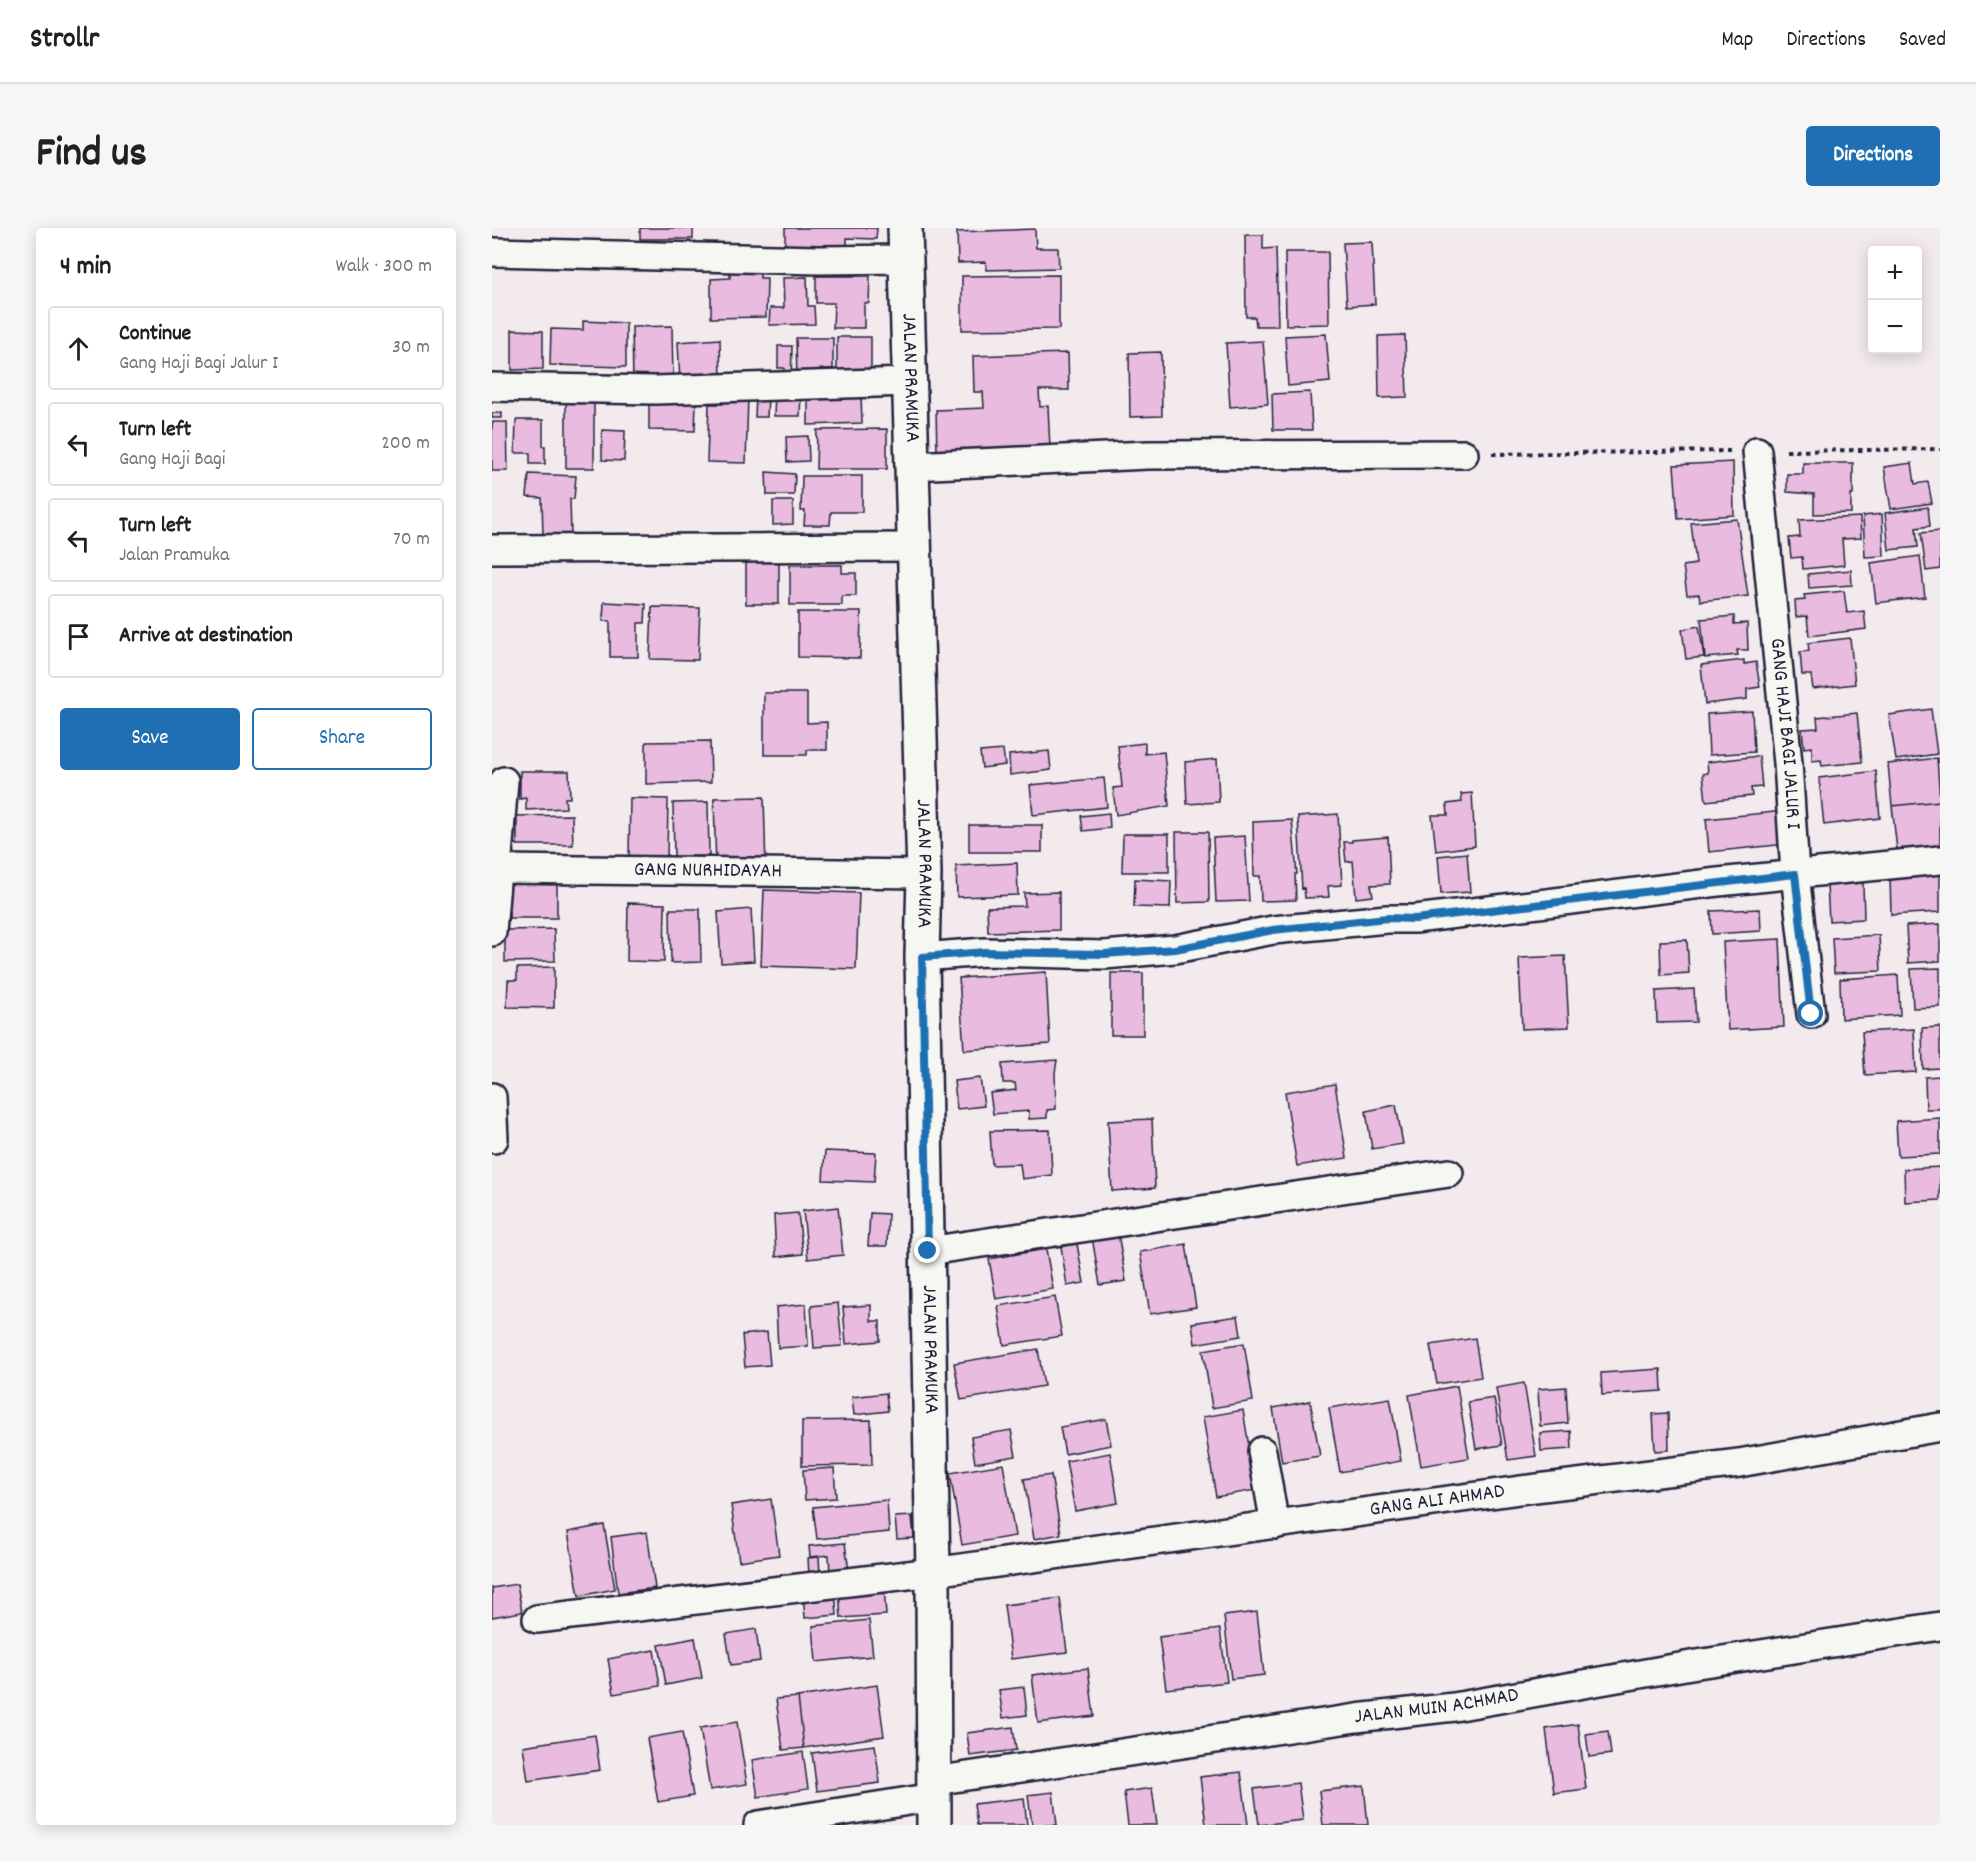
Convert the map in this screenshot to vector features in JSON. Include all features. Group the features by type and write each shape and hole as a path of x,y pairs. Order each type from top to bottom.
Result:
{"street":[{"path":"492,252 819,260 906,243"},
{"name":"JALAN PRAMUKA","path":"906,243 924,874 922,957 933,1572 934,1801"},
{"path":"492,387 656,390 910,382"},
{"name":"GANG HAJI BAGI JALUR I","path":"1757,451 1788,763 1795,874 1811,1014"},
{"path":"911,466 1148,454 1464,454"},
{"path":"492,549 916,547"},
{"path":"492,932 494,869 504,782"},
{"path":"922,957 985,952 1104,954 1175,949 1273,930 1387,918 1415,919 1795,874 1940,860"},
{"name":"GANG NURHIDAYAH","path":"494,869 924,874"},
{"path":"492,1097 494,1139"},
{"path":"928,1251 1449,1173"},
{"name":"GANG ALI AHMAD","path":"537,1619 933,1572 1520,1490 1739,1463 1940,1427"},
{"path":"1262,1451 1275,1525"},
{"name":"JALAN MUIN ACHMAD","path":"758,1825 934,1801 1356,1718 1454,1707 1691,1665 1940,1626"}],"path":[{"path":"1464,454 1940,449"}],"building":[{"path":"640,228 693,228 693,239 640,239"},
{"path":"785,228 877,228 876,239 847,238 847,245 785,246"},
{"path":"1035,229 1036,248 1058,248 1059,268 986,270 986,262 958,263 957,232"},
{"path":"1245,235 1263,235 1263,249 1276,248 1278,326 1256,326 1255,317 1246,317"},
{"path":"1372,242 1375,304 1347,306 1343,243"},
{"path":"1285,252 1328,252 1329,324 1286,325"},
{"path":"730,267 760,267 760,278 767,278 766,317 711,318 711,279 730,278"},
{"path":"1059,275 1059,329 962,330 962,276"},
{"path":"816,276 870,276 869,303 864,303 864,328 833,328 834,303 816,303"},
{"path":"807,277 808,306 814,306 815,324 769,325 770,308 784,308 783,278"},
{"path":"583,321 626,323 626,367 550,365 551,329 583,330"},
{"path":"672,326 673,380 633,381 632,327"},
{"path":"512,330 543,331 543,369 512,370"},
{"path":"1326,334 1330,382 1288,386 1285,336"},
{"path":"1405,335 1407,397 1379,398 1378,336"},
{"path":"837,337 871,337 871,373 837,373"},
{"path":"796,338 833,338 833,369 820,369 820,382 797,382"},
{"path":"720,339 721,381 680,383 678,342"},
{"path":"1263,341 1268,404 1230,407 1226,343"},
{"path":"778,346 792,346 791,383 784,383 784,368 778,368"},
{"path":"1161,352 1162,416 1130,417 1129,353"},
{"path":"1068,353 1069,390 1039,390 1040,407 1048,406 1050,449 937,453 936,410 984,408 983,392 974,392 973,356"},
{"path":"775,392 801,392 800,416 774,416"},
{"path":"1310,392 1312,430 1273,430 1272,394"},
{"path":"723,394 748,395 746,463 707,462 709,404 723,404"},
{"path":"861,394 862,423 808,425 808,395"},
{"path":"756,395 768,396 767,417 755,417"},
{"path":"566,399 594,399 594,468 566,468"},
{"path":"649,403 696,403 695,431 649,430"},
{"path":"492,413 502,413 502,418 492,418"},
{"path":"516,420 543,420 545,464 530,464 530,453 515,453"},
{"path":"492,422 507,422 508,471 492,471"},
{"path":"887,429 887,469 816,469 817,430"},
{"path":"602,430 625,431 624,461 602,460"},
{"path":"808,436 809,461 787,462 786,437"},
{"path":"1733,462 1734,515 1678,519 1674,465"},
{"path":"1803,463 1853,463 1851,513 1814,514 1814,494 1787,492 1787,474 1803,474"},
{"path":"1912,463 1915,484 1928,482 1932,503 1891,509 1884,467"},
{"path":"766,472 795,474 794,495 767,495"},
{"path":"529,474 576,476 574,499 570,499 571,535 543,536 542,498 527,497"},
{"path":"802,476 862,476 862,512 831,512 830,525 804,525 805,511 801,511"},
{"path":"773,501 793,501 793,524 773,525"},
{"path":"1928,507 1930,526 1916,528 1918,547 1889,550 1885,513"},
{"path":"1882,514 1884,556 1865,557 1863,516"},
{"path":"1860,517 1861,538 1842,539 1844,565 1803,569 1802,557 1791,558 1789,538 1800,537 1799,520"},
{"path":"1737,519 1748,596 1700,601 1699,594 1687,595 1683,566 1696,564 1691,523"},
{"path":"1940,531 1940,569 1926,571 1921,533"},
{"path":"746,553 779,553 779,604 746,604"},
{"path":"1920,556 1925,597 1876,603 1871,563"},
{"path":"790,565 842,565 842,573 856,573 856,596 842,596 842,605 790,605"},
{"path":"1851,570 1852,585 1809,588 1808,574"},
{"path":"1844,591 1847,613 1864,611 1866,629 1809,636 1807,616 1796,617 1795,601 1805,600 1804,595"},
{"path":"604,602 646,604 645,623 638,623 638,657 610,657 610,621 603,621"},
{"path":"652,607 700,608 698,660 650,659"},
{"path":"798,612 861,612 860,658 798,657"},
{"path":"1734,616 1734,624 1747,623 1748,650 1737,650 1738,655 1705,658 1701,619"},
{"path":"1699,626 1704,657 1686,659 1682,629"},
{"path":"1850,638 1855,684 1813,689 1811,675 1802,675 1800,652 1809,651 1808,643"},
{"path":"1744,660 1744,664 1756,662 1760,687 1747,689 1747,699 1705,704 1701,665"},
{"path":"764,693 807,693 807,723 827,722 827,750 807,750 807,755 764,755"},
{"path":"1931,709 1937,754 1896,760 1889,715"},
{"path":"1752,711 1754,752 1709,755 1707,714"},
{"path":"1857,713 1862,762 1822,766 1821,760 1812,761 1812,747 1804,748 1802,729 1818,728 1817,717"},
{"path":"710,741 711,782 646,784 646,742"},
{"path":"1145,743 1145,754 1164,752 1169,806 1116,815 1113,788 1122,787 1118,746"},
{"path":"1003,750 1005,765 982,768 980,752"},
{"path":"1049,751 1051,770 1010,775 1009,755"},
{"path":"1759,756 1762,787 1751,788 1752,796 1706,801 1703,774 1708,773 1707,762"},
{"path":"1937,758 1940,801 1892,806 1888,764"},
{"path":"1217,759 1219,802 1187,804 1185,762"},
{"path":"520,771 569,771 570,798 565,798 566,808 526,810 526,798 520,799"},
{"path":"1876,771 1880,818 1824,825 1819,778"},
{"path":"1104,778 1107,807 1033,815 1030,785"},
{"path":"1472,793 1475,846 1436,851 1432,815 1448,815 1447,804 1462,802 1461,794"},
{"path":"764,797 766,870 716,871 714,798"},
{"path":"630,798 668,799 667,857 629,857"},
{"path":"1940,801 1940,845 1897,850 1892,806"},
{"path":"708,802 709,856 674,857 673,803"},
{"path":"1784,811 1787,844 1709,852 1706,819"},
{"path":"1109,813 1110,828 1083,831 1081,816"},
{"path":"1338,814 1342,885 1328,886 1329,897 1305,898 1304,888 1302,889 1298,817"},
{"path":"572,815 573,845 517,845 517,816"},
{"path":"1292,820 1297,874 1295,874 1296,900 1261,901 1260,876 1254,876 1253,822"},
{"path":"969,825 1042,825 1042,852 969,852"},
{"path":"1176,832 1208,832 1209,902 1177,903"},
{"path":"1123,834 1169,834 1169,872 1122,872"},
{"path":"1245,836 1249,901 1216,902 1213,838"},
{"path":"1388,837 1390,884 1371,885 1373,896 1356,898 1353,861 1346,862 1344,842"},
{"path":"1467,853 1470,892 1441,894 1438,856"},
{"path":"1017,863 1018,895 957,897 956,866"},
{"path":"1940,874 1940,912 1891,915 1890,876"},
{"path":"1135,879 1171,881 1170,908 1134,907"},
{"path":"509,883 557,883 557,918 509,918 509,912 504,912 502,896 509,895"},
{"path":"1863,883 1864,919 1829,921 1827,885"},
{"path":"764,890 859,893 856,969 761,966"},
{"path":"1059,892 1059,930 988,932 987,907 1025,906 1024,893"},
{"path":"628,903 665,904 664,962 627,961"},
{"path":"670,909 700,909 701,962 671,963"},
{"path":"751,909 754,961 721,963 718,912"},
{"path":"1760,909 1761,931 1712,934 1711,911"},
{"path":"1940,924 1940,961 1908,963 1906,926"},
{"path":"554,929 555,961 505,962 505,930"},
{"path":"1879,935 1881,971 1834,973 1832,938"},
{"path":"1780,939 1784,1027 1728,1030 1723,942"},
{"path":"1687,940 1689,973 1661,975 1660,941"},
{"path":"1565,956 1569,1027 1522,1029 1519,958"},
{"path":"554,967 554,1008 507,1007 508,980 517,980 517,968"},
{"path":"1940,968 1940,1007 1913,1008 1911,969"},
{"path":"1046,972 1050,1044 964,1050 959,978"},
{"path":"1111,973 1143,973 1143,1035 1111,1035"},
{"path":"1898,975 1900,1015 1841,1019 1840,979"},
{"path":"1694,989 1696,1022 1657,1023 1656,991"},
{"path":"1940,1027 1940,1068 1923,1069 1922,1028"},
{"path":"1914,1029 1916,1072 1865,1075 1862,1032"},
{"path":"1057,1060 1056,1109 1047,1110 1047,1118 1029,1119 1029,1111 993,1114 990,1093 1016,1090 1015,1083 1003,1083 1002,1064"},
{"path":"1940,1076 1940,1109 1926,1109 1925,1077"},
{"path":"980,1078 984,1106 957,1109 954,1081"},
{"path":"1335,1084 1347,1158 1297,1166 1285,1092"},
{"path":"1396,1105 1403,1144 1372,1149 1366,1111"},
{"path":"1940,1118 1940,1154 1898,1156 1896,1121"},
{"path":"1152,1119 1155,1188 1112,1191 1108,1121"},
{"path":"1050,1130 1052,1175 1022,1179 1020,1164 992,1165 990,1131"},
{"path":"825,1151 876,1153 874,1182 823,1180"},
{"path":"1940,1167 1940,1200 1905,1202 1904,1169"},
{"path":"838,1207 843,1255 808,1259 803,1211"},
{"path":"798,1213 803,1254 776,1257 774,1215"},
{"path":"870,1213 888,1214 887,1246 868,1246"},
{"path":"1118,1233 1126,1281 1100,1285 1092,1237"},
{"path":"1077,1244 1084,1283 1067,1286 1061,1246"},
{"path":"1186,1244 1196,1307 1150,1314 1140,1252"},
{"path":"1046,1249 1053,1289 996,1299 989,1259"},
{"path":"1055,1297 1062,1336 1004,1345 998,1306"},
{"path":"838,1303 842,1346 814,1348 811,1306"},
{"path":"806,1304 808,1346 778,1348 776,1307"},
{"path":"871,1305 871,1321 880,1321 880,1341 846,1344 843,1307"},
{"path":"1238,1316 1241,1336 1195,1344 1192,1323"},
{"path":"767,1332 770,1365 745,1367 742,1335"},
{"path":"1475,1338 1481,1377 1437,1384 1430,1345"},
{"path":"1244,1343 1253,1401 1212,1408 1203,1350"},
{"path":"1038,1349 1044,1386 961,1400 954,1363"},
{"path":"1661,1369 1662,1391 1602,1395 1601,1373"},
{"path":"1524,1383 1536,1456 1508,1460 1496,1388"},
{"path":"1457,1386 1469,1458 1421,1466 1409,1395"},
{"path":"1566,1387 1568,1423 1540,1426 1538,1389"},
{"path":"886,1393 888,1411 854,1415 852,1397"},
{"path":"1390,1398 1401,1461 1340,1472 1329,1408"},
{"path":"1494,1398 1502,1445 1476,1449 1468,1402"},
{"path":"1310,1401 1320,1456 1282,1462 1273,1408"},
{"path":"1243,1410 1256,1490 1216,1497 1203,1417"},
{"path":"1668,1413 1669,1450 1655,1451 1653,1414"},
{"path":"1106,1419 1111,1445 1065,1454 1060,1427"},
{"path":"871,1420 872,1465 802,1466 802,1421"},
{"path":"1011,1430 1016,1456 975,1463 971,1437"},
{"path":"1571,1431 1572,1449 1541,1451 1540,1433"},
{"path":"1110,1453 1118,1503 1075,1511 1066,1461"},
{"path":"1003,1464 1015,1536 962,1545 950,1473"},
{"path":"834,1468 836,1498 805,1500 803,1470"},
{"path":"1051,1475 1061,1534 1034,1539 1024,1479"},
{"path":"771,1499 779,1555 739,1561 731,1505"},
{"path":"887,1500 889,1532 817,1539 813,1507"},
{"path":"912,1516 914,1538 897,1539 895,1517"},
{"path":"604,1525 615,1589 579,1596 568,1532"},
{"path":"647,1532 655,1588 618,1593 611,1537"},
{"path":"845,1543 849,1571 830,1573 829,1555 810,1557 809,1546"},
{"path":"819,1557 820,1574 809,1575 808,1558"},
{"path":"517,1584 522,1612 492,1617 492,1588"},
{"path":"884,1587 886,1615 841,1618 839,1590"},
{"path":"835,1590 837,1615 805,1618 803,1594"},
{"path":"1060,1598 1067,1652 1011,1659 1004,1605"},
{"path":"1257,1612 1264,1675 1231,1679 1224,1616"},
{"path":"869,1620 873,1656 816,1662 813,1626"},
{"path":"756,1629 760,1661 731,1665 726,1634"},
{"path":"1220,1629 1227,1682 1166,1689 1159,1637"},
{"path":"695,1638 702,1678 666,1685 659,1645"},
{"path":"654,1650 660,1686 614,1694 608,1659"},
{"path":"1088,1668 1094,1716 1038,1723 1032,1675"},
{"path":"877,1685 884,1736 804,1748 798,1697"},
{"path":"1024,1687 1027,1715 1003,1718 999,1690"},
{"path":"798,1697 804,1748 783,1750 776,1699"},
{"path":"737,1722 747,1784 710,1790 700,1728"},
{"path":"1578,1724 1586,1789 1554,1793 1546,1729"},
{"path":"1013,1727 1016,1750 970,1756 967,1733"},
{"path":"1608,1731 1611,1754 1589,1757 1586,1734"},
{"path":"682,1732 693,1796 658,1802 647,1738"},
{"path":"595,1735 600,1770 528,1781 523,1746"},
{"path":"875,1745 880,1783 817,1791 812,1753"},
{"path":"803,1752 808,1789 758,1797 752,1760"},
{"path":"1241,1772 1248,1825 1206,1825 1200,1777"},
{"path":"1298,1783 1303,1820 1259,1825 1254,1789"},
{"path":"1364,1786 1368,1825 1323,1825 1319,1791"},
{"path":"1152,1788 1157,1825 1128,1825 1124,1792"},
{"path":"1053,1792 1057,1825 1032,1825 1028,1795"},
{"path":"1024,1798 1027,1825 977,1825 974,1804"}],"route":[{"path":"928,1251 922,957 985,952 1104,954 1175,949 1273,930 1387,918 1415,919 1795,874 1811,1014"}]}
